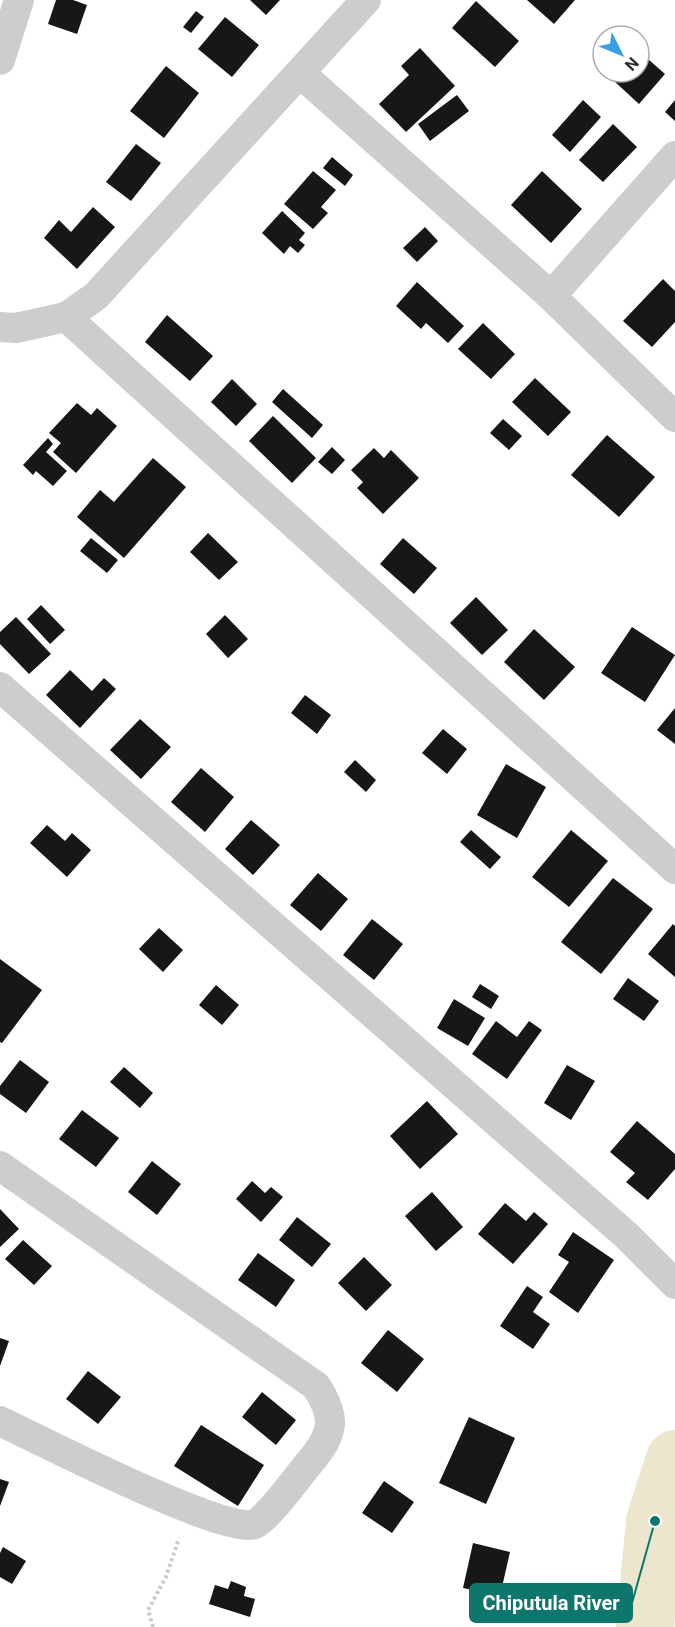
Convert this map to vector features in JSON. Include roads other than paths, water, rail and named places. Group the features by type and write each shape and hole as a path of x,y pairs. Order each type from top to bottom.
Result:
{"street":[{"path":"0,60 19,0"},
{"path":"0,327 16,328 66,317 96,296 366,0"},
{"path":"300,73 551,296 675,417"},
{"path":"551,296 675,156"},
{"path":"66,317 675,869"},
{"path":"0,687 626,1235 675,1284"},
{"path":"0,1166 316,1386 329,1406 332,1424 317,1453 255,1524 236,1526 183,1508 0,1421"}],"waterway":[{"path":"645,1627 655,1521 675,1459"}],"place":[{"name":"Chiputula River","path":"655,1521"}]}
